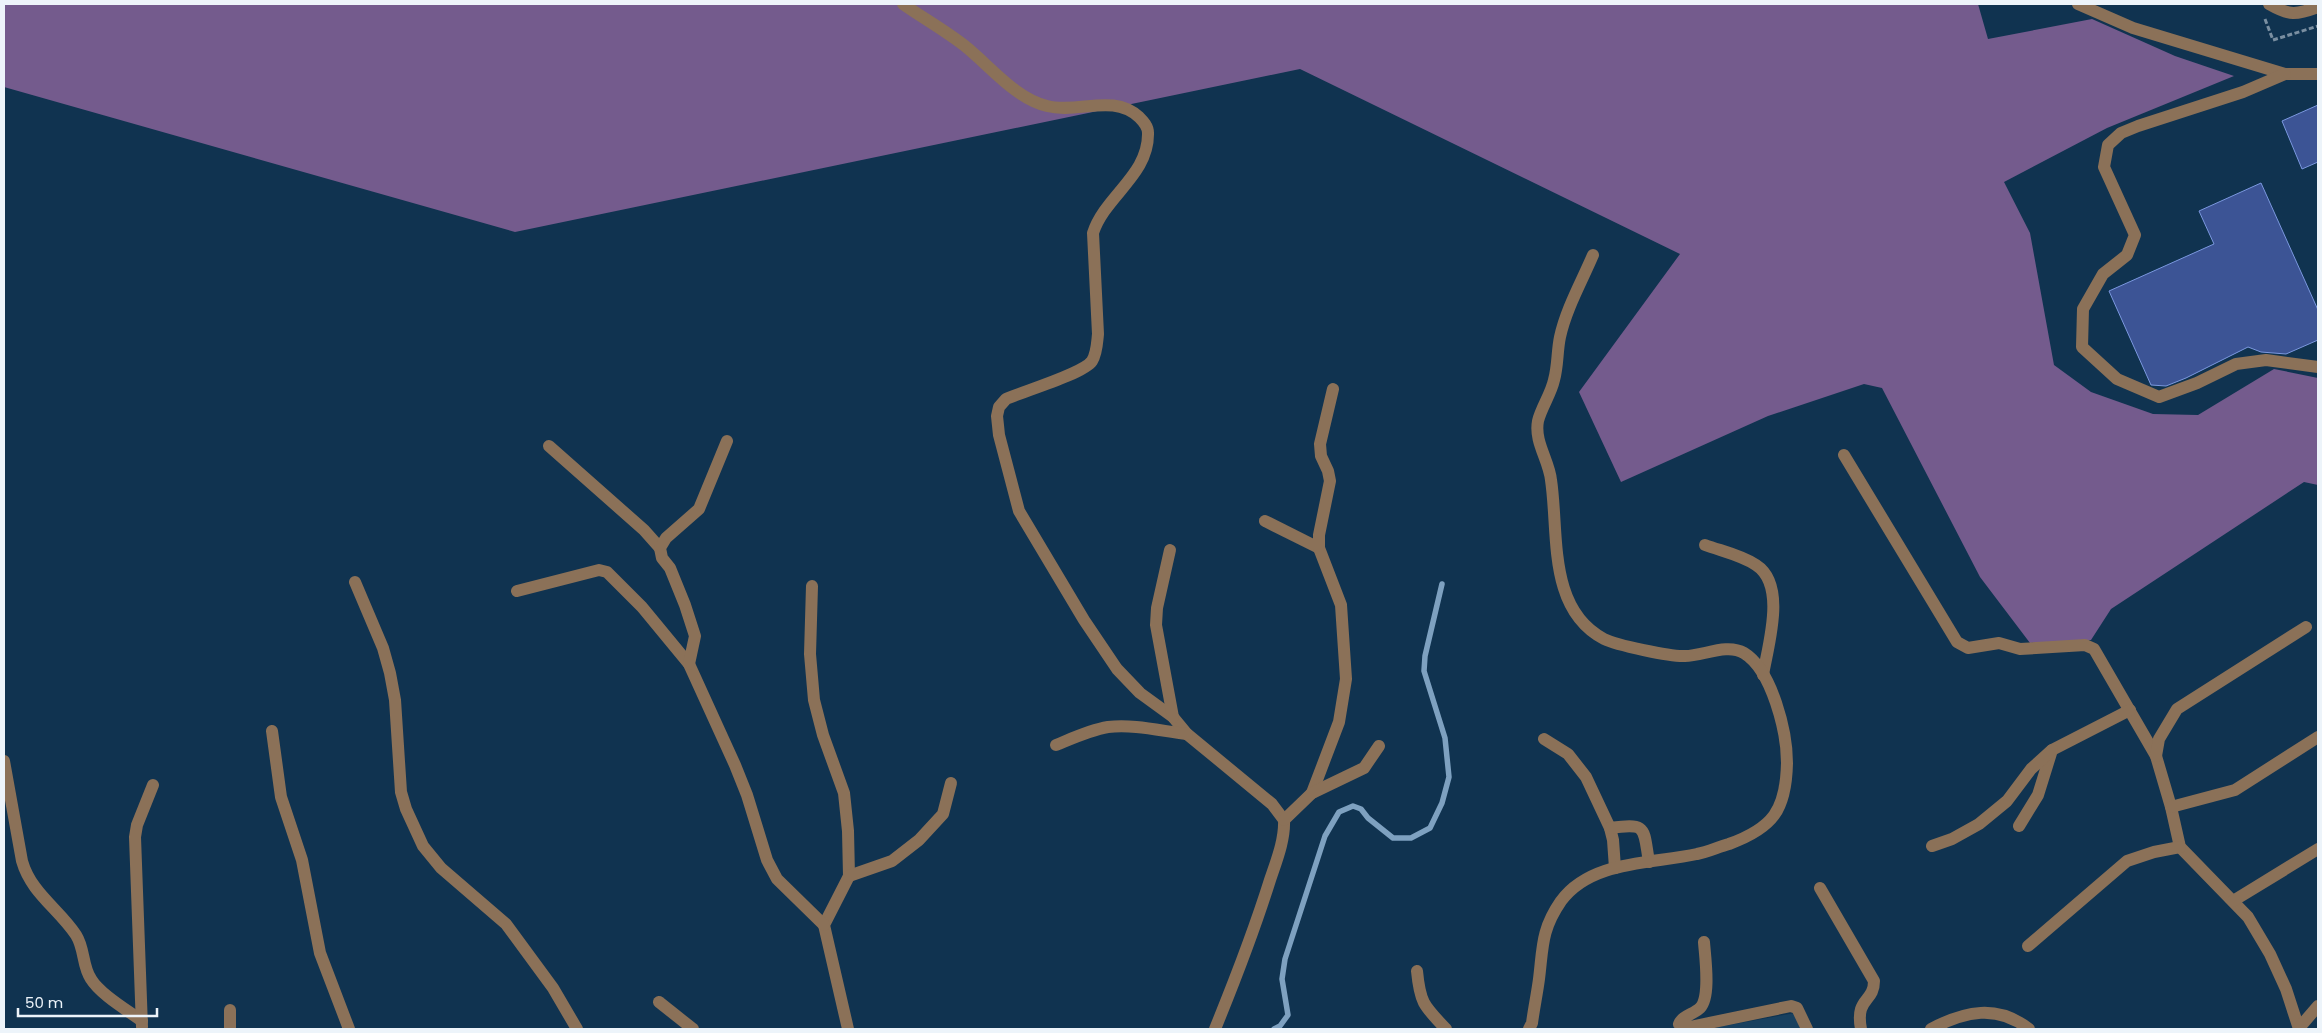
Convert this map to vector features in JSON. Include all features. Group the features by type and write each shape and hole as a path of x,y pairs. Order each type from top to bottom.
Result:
{"street":[{"path":"902,4 964,45 1030,101 1067,109 1103,104 1122,107 1136,114 1145,123 1148,131 1141,165 1105,207 1098,218 1093,233 1098,334 1096,350 1091,362 1080,370 1006,399 999,407 997,416 999,436 1019,511 1084,620 1117,669 1140,693 1173,718 1187,734 1272,804 1284,820"},
{"path":"2078,4 2133,28 2285,74 2318,74"},
{"path":"2269,4 2284,13 2292,14 2318,7"},
{"path":"2285,74 2243,92 2138,126 2121,133 2108,145 2104,167 2134,235 2127,255 2103,274 2083,309 2082,347 2117,379 2158,397 2197,383 2236,364 2266,360 2318,367"},
{"path":"1529,1029 1532,1023 1539,978 1541,943 1548,924 1561,901 1574,887 1585,878 1615,868 1700,854 1762,829 1778,809 1784,794 1787,759 1781,718 1764,675 1744,653 1734,649 1676,656 1606,640 1588,628 1577,616 1570,603 1557,556 1551,478 1538,436 1538,420 1549,398 1555,376 1560,335 1594,255"},
{"path":"1312,793 1338,722 1346,680 1341,605 1319,548 1330,481 1328,471 1321,456 1320,444 1333,389"},
{"path":"660,548 666,538 699,509 727,441"},
{"path":"549,446 644,530 660,548 662,558 670,568 686,605 695,636 689,664"},
{"path":"1844,455 1957,642 1968,648 1999,643 2020,649 2085,645 2094,649 2156,756 2180,847 2248,917 2270,954 2286,989 2299,1029"},
{"path":"1265,521 1319,548"},
{"path":"1704,545 1754,564 1764,571 1770,583 1774,609 1764,675"},
{"path":"1170,550 1157,608 1156,625 1173,718"},
{"path":"516,591 590,571 599,570 607,572 642,607 689,664 747,794 767,860 777,880 824,925 848,1029"},
{"path":"355,582 383,648 390,673 395,700 401,792 406,809 424,846 441,868 506,924 553,988 577,1029"},
{"path":"812,586 810,654 814,700 823,735 844,793 848,831 848,876 824,925"},
{"path":"2156,756 2159,739 2177,709 2306,627"},
{"path":"1932,846 1952,840 1980,824 2007,801 2031,769 2052,750 2130,710"},
{"path":"1056,745 1088,732 1108,728 1130,727 1187,734"},
{"path":"272,732 281,797 302,860 320,953 349,1029"},
{"path":"2171,807 2235,790 2318,737"},
{"path":"1544,739 1568,754 1577,763 1610,828 1615,868"},
{"path":"1215,1029 1243,963 1261,909 1282,839 1284,820 1312,793 1364,768 1379,746"},
{"path":"2019,826 2038,795 2052,750"},
{"path":"4,761 22,861 28,876 37,890 76,934 83,948 90,979 142,1025"},
{"path":"848,876 892,861 919,840 943,814 951,784"},
{"path":"142,1025 135,837 137,824 153,785"},
{"path":"1610,828 1634,825 1641,828 1644,833 1649,862"},
{"path":"2028,946 2126,861 2154,852 2180,847"},
{"path":"2233,901 2318,849"},
{"path":"1820,888 1874,981 1874,987 1859,1009 1861,1029"},
{"path":"1704,942 1707,994 1702,1006 1681,1020 1679,1024 1681,1026 1685,1028 1791,1006 1797,1008 1807,1029"},
{"path":"1417,971 1419,993 1423,1005 1446,1029"},
{"path":"659,1002 693,1029"},
{"path":"2299,1029 2318,1006"},
{"path":"230,1010 230,1029"},
{"path":"1931,1029 1960,1016 1998,1013 2013,1019 2029,1029"}],"shaded area":[{"path":"4,4 1978,4 1988,39 2092,19 2175,56 2234,76 2107,128 2004,182 2030,233 2054,365 2091,392 2153,414 2198,415 2274,369 2318,378 2318,485 2304,482 2111,609 2091,640 2030,643 1980,577 1882,388 1864,384 1768,416 1621,482 1579,392 1680,254 1300,69 515,232 4,87"},
{"path":"1795,1013 1800,1029 1707,1029"}],"building":[{"path":"2318,105 2318,162 2302,169 2282,121"},
{"path":"2261,183 2318,310 2318,340 2286,354 2261,352 2248,347 2166,386 2151,385 2109,291 2214,244 2199,211"}],"waterway":[{"path":"1274,1029 1280,1026 1288,1015 1282,979 1285,959 1325,836 1339,812 1353,806 1361,809 1368,818 1393,838 1411,838 1430,828 1442,803 1449,777 1445,738 1424,671 1425,656 1442,584"}]}
